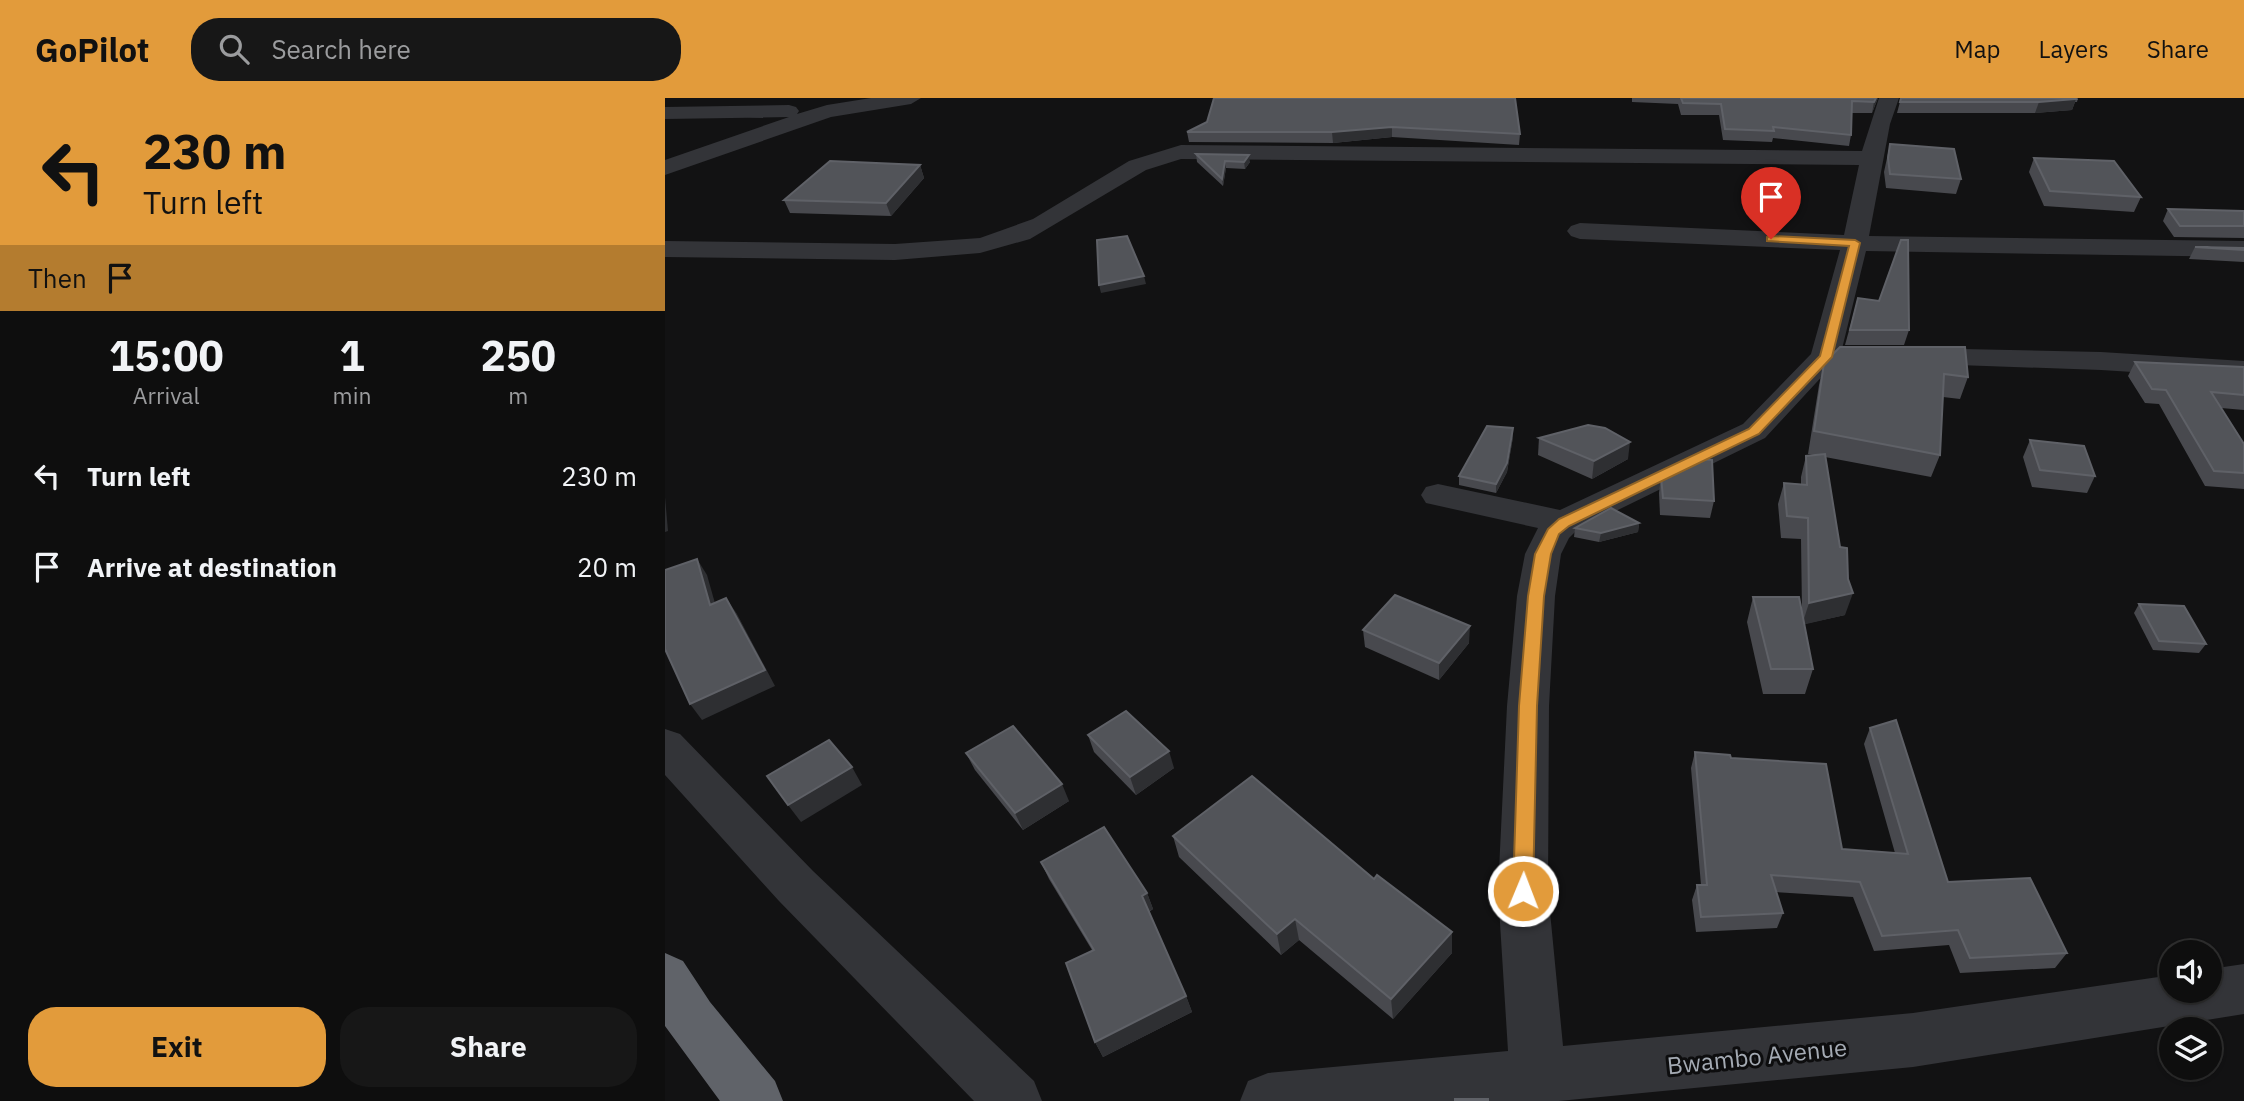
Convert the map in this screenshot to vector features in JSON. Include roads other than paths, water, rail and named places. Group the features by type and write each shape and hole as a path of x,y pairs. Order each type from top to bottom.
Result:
{"highway":[{"path":"665,978 691,1020 755,1101"}],"street":[{"path":"665,113 827,111 911,98"},
{"path":"1853,357 1855,243 1878,124 1889,98"},
{"path":"665,168 827,111"},
{"path":"665,249 759,253 960,249 1022,233 1060,215 1116,174 1142,160 1181,152 1871,158"},
{"path":"1580,231 1855,243 2244,249"},
{"path":"1538,1077 1523,891 1528,706 1536,596 1543,554 1553,532 1564,522 1754,431 1853,357 2101,361 2244,370"},
{"path":"1438,495 1564,522"},
{"path":"665,746 796,886 1014,1101"},
{"name":"Bwambo Avenue","path":"1268,1101 1913,1040 2244,989"}]}
